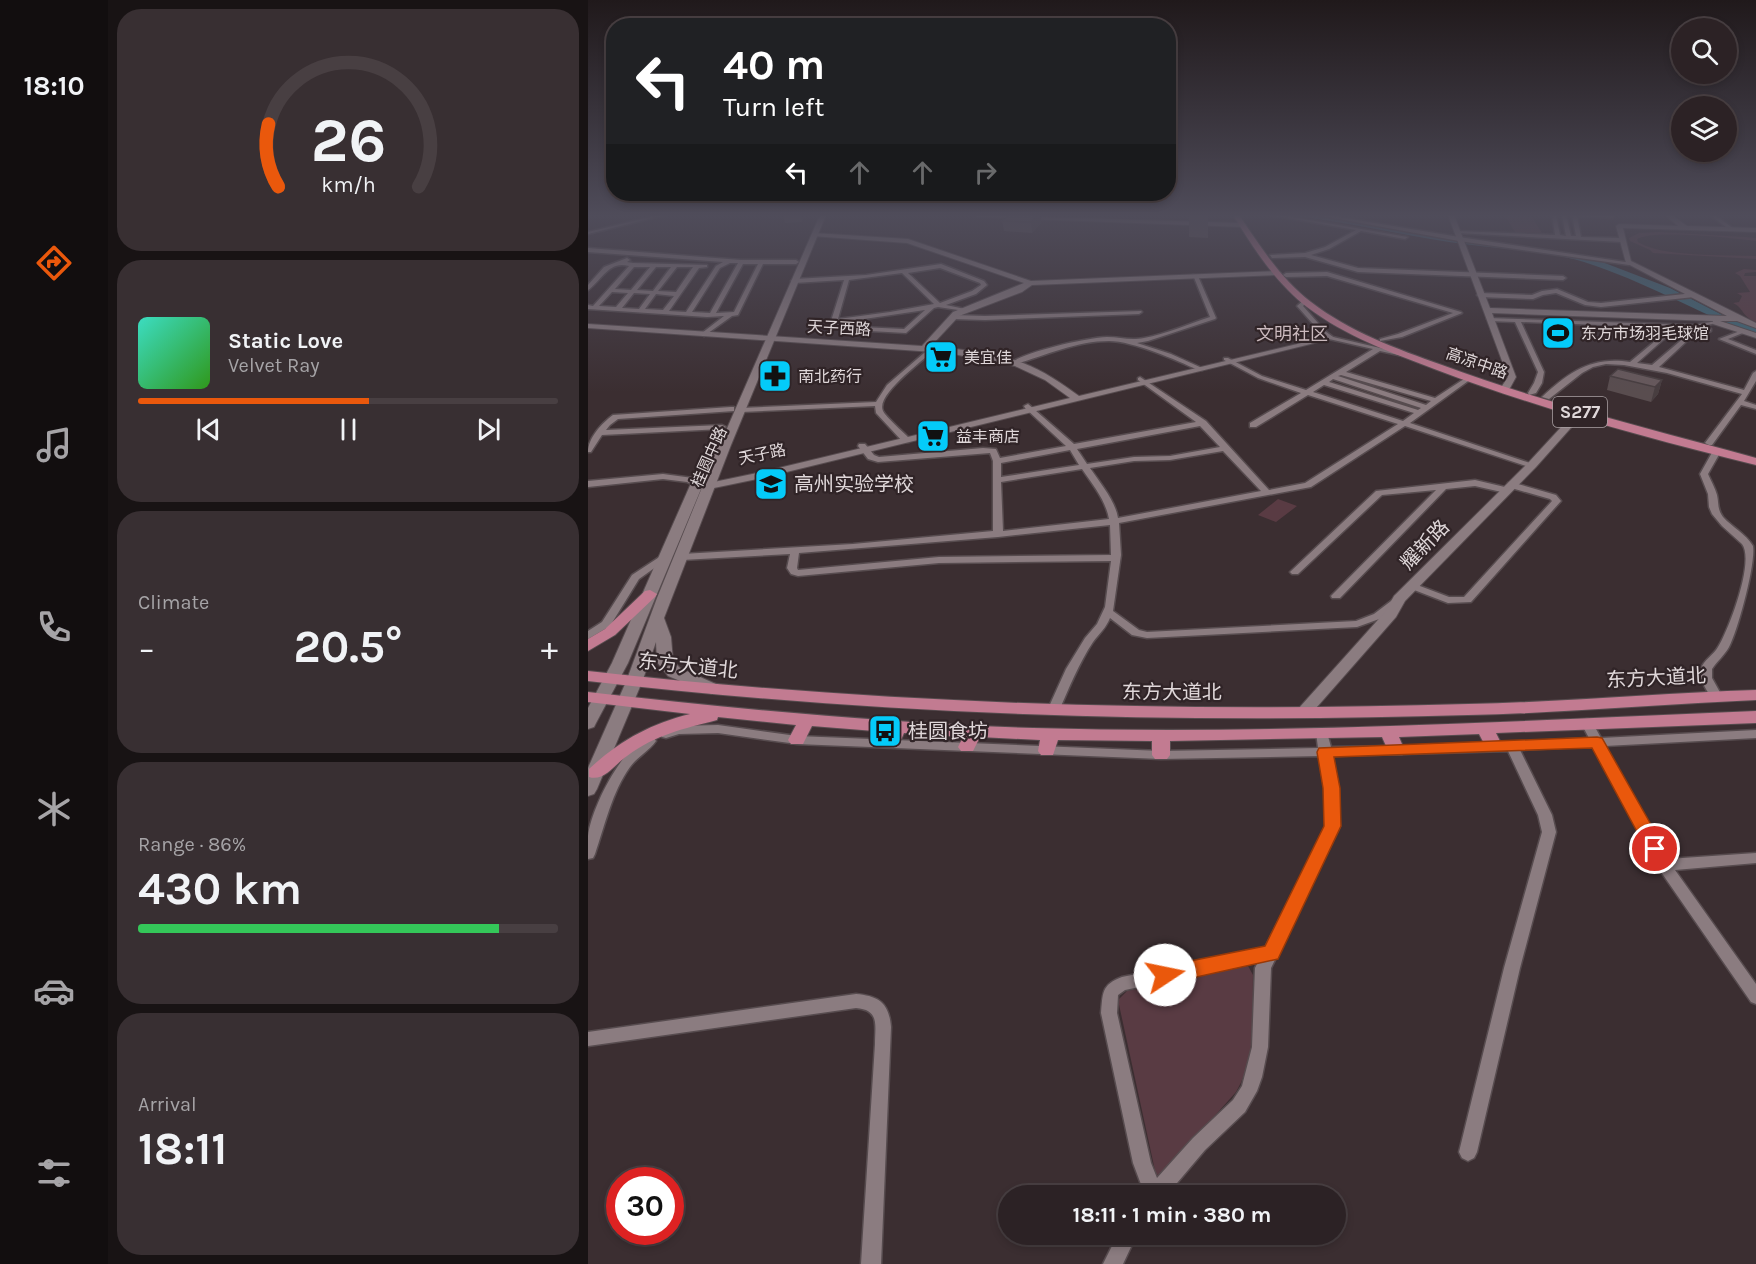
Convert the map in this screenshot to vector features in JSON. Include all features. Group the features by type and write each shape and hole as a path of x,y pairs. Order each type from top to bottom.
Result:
{"main road":[{"name":"桂圆中路","path":"591,781 634,682 736,410 794,274"},
{"name":"桂圆中路","path":"767,338 796,274"},
{"name":"高凉中路","path":"1282,274 1309,301 1350,330 1406,355 1469,378 1580,412 1756,456"},
{"name":"高凉中路","path":"1309,301 1380,345 1756,462"},
{"name":"桂圆中路","path":"588,723 595,697 612,679 722,427 736,410"},
{"path":"588,646 610,633 650,594"},
{"path":"657,618 663,637 665,662 674,672 715,690"},
{"name":"东方大道北","path":"588,676 715,690 1053,711 1471,710 1756,695"},
{"name":"东方大道北","path":"595,697 731,713 898,726 1050,734 1322,732 1756,717"},
{"path":"1710,697 1722,719"},
{"path":"967,747 983,731 999,709"},
{"path":"591,781 637,738 658,728 731,713"},
{"path":"797,740 807,719"},
{"path":"892,743 898,726"},
{"path":"1484,727 1494,747"},
{"path":"1388,730 1396,751"},
{"path":"1047,751 1050,734"},
{"path":"1161,734 1161,754"}],"street":[{"path":"588,287 600,274"},
{"path":"592,307 625,274"},
{"path":"618,309 647,274"},
{"path":"640,311 669,274"},
{"path":"665,312 691,274"},
{"path":"688,313 716,274"},
{"path":"712,315 734,274"},
{"path":"592,307 712,315 736,314 756,274"},
{"path":"794,280 879,274"},
{"path":"906,274 939,304 963,310"},
{"path":"834,321 931,307 976,292 984,285 961,274"},
{"path":"1004,274 1030,283 1195,276 1327,274 1459,313 1380,345 1324,383 1253,425"},
{"path":"1507,386 1512,377 1471,274 1563,278"},
{"path":"1650,274 1735,319 1756,326"},
{"path":"1125,343 1146,340 1213,318 1195,276"},
{"path":"847,278 834,321 835,328 903,332 912,327 931,307"},
{"path":"588,450 610,420 620,416 877,404 894,382 929,348 953,316 963,310 1019,290 1030,283"},
{"path":"610,290 677,294"},
{"path":"1480,295 1533,297 1557,291 1587,304 1596,305 1690,295"},
{"path":"1309,301 1300,306 1329,337 1380,345 1406,355"},
{"path":"1486,309 1713,320 1735,319"},
{"path":"953,316 985,318 1139,312"},
{"path":"705,334 730,314"},
{"path":"1490,319 1693,327"},
{"path":"1517,320 1540,372 1538,383 1532,393"},
{"path":"1653,369 1687,338 1713,320"},
{"path":"1631,364 1662,338 1713,320 1756,336"},
{"name":"天子西路","path":"588,326 929,348 1013,363 1038,372 1076,397"},
{"path":"1742,332 1723,340 1756,352"},
{"name":"天子路","path":"697,484 864,448 1329,337"},
{"path":"1728,337 1756,346"},
{"path":"1013,363 1037,354 1112,339 1198,368"},
{"path":"1228,361 1260,377 1532,465"},
{"path":"1546,398 1590,366 1610,362 1653,369 1746,393"},
{"path":"1340,372 1437,401"},
{"path":"1710,697 1706,669 1723,650 1751,581 1754,553 1739,536 1724,525 1713,507 1711,487 1704,474 1713,447 1756,373"},
{"path":"1332,377 1424,410"},
{"path":"682,557 998,534 1114,522 1308,485 1406,423 1469,378"},
{"path":"1142,381 1203,423 1267,493"},
{"path":"1324,383 1424,410"},
{"path":"1738,402 1756,407"},
{"path":"877,404 879,411 904,438"},
{"path":"1030,408 1071,446 1112,510 1114,522 1115,558 1108,612 1102,625 1089,640 1072,669 1053,711"},
{"name":"耀新路","path":"1305,712 1391,614 1399,599 1532,465 1580,412"},
{"path":"997,461 1203,423"},
{"path":"600,434 722,427"},
{"path":"864,448 878,460 993,451 997,461 998,534"},
{"path":"997,480 1134,459 1170,458 1226,448"},
{"path":"588,484 673,477 692,479 697,484"},
{"path":"1295,572 1377,494 1475,483 1509,487 1553,497 1557,501 1467,600 1448,600 1412,586"},
{"path":"1336,596 1445,485"},
{"path":"795,550 792,568 798,573 939,560 1115,558"},
{"path":"588,636 606,624 635,577 664,557"},
{"path":"1108,612 1136,633 1147,635 1306,628 1369,621 1399,599"},
{"path":"1587,723 1664,865 1756,997"},
{"path":"588,854 618,772 640,747 678,730 718,729 797,740 1161,754 1396,751 1756,735"},
{"path":"1163,1185 1199,1144 1239,1106 1249,1091 1258,1063 1262,978 1266,961 1333,826 1331,788 1322,732"},
{"path":"1468,1152 1512,968 1549,832 1545,815 1512,746"},
{"path":"1664,865 1756,858"},
{"path":"1150,1185 1142,1163 1109,1013 1111,991 1122,984 1271,953"},
{"path":"588,1039 856,1001 868,1001 877,1006 882,1017 883,1044 871,1264"},
{"path":"1113,1264 1122,1245"}],"shaded area":[{"path":"1737,274 1756,276 1756,322 1733,303 1739,302 1742,296 1737,293 1750,292"},
{"path":"1278,499 1297,506 1276,522 1258,515"},
{"path":"1248,966 1253,975 1253,1020 1250,1050 1243,1079 1236,1092 1163,1174 1156,1175 1118,1000 1127,991"}],"water":[{"path":"1617,274 1633,274 1670,288 1732,320 1756,327 1756,335 1713,317"}],"building":[{"path":"1618,369 1662,380 1655,387 1610,376"}],"place":[{"name":"东方市场羽毛球馆","path":"1558,333"},
{"name":"美宜佳","path":"941,357"},
{"name":"南北药行","path":"775,376"},
{"name":"益丰商店","path":"933,436"},
{"name":"高州实验学校","path":"771,484"},
{"name":"桂圆食坊","path":"885,731"}],"district":[{"name":"文明社区","path":"1292,334"}],"route":[{"path":"1165,975 1271,953 1333,826 1334,811 1325,752 1597,742 1655,849"}]}
